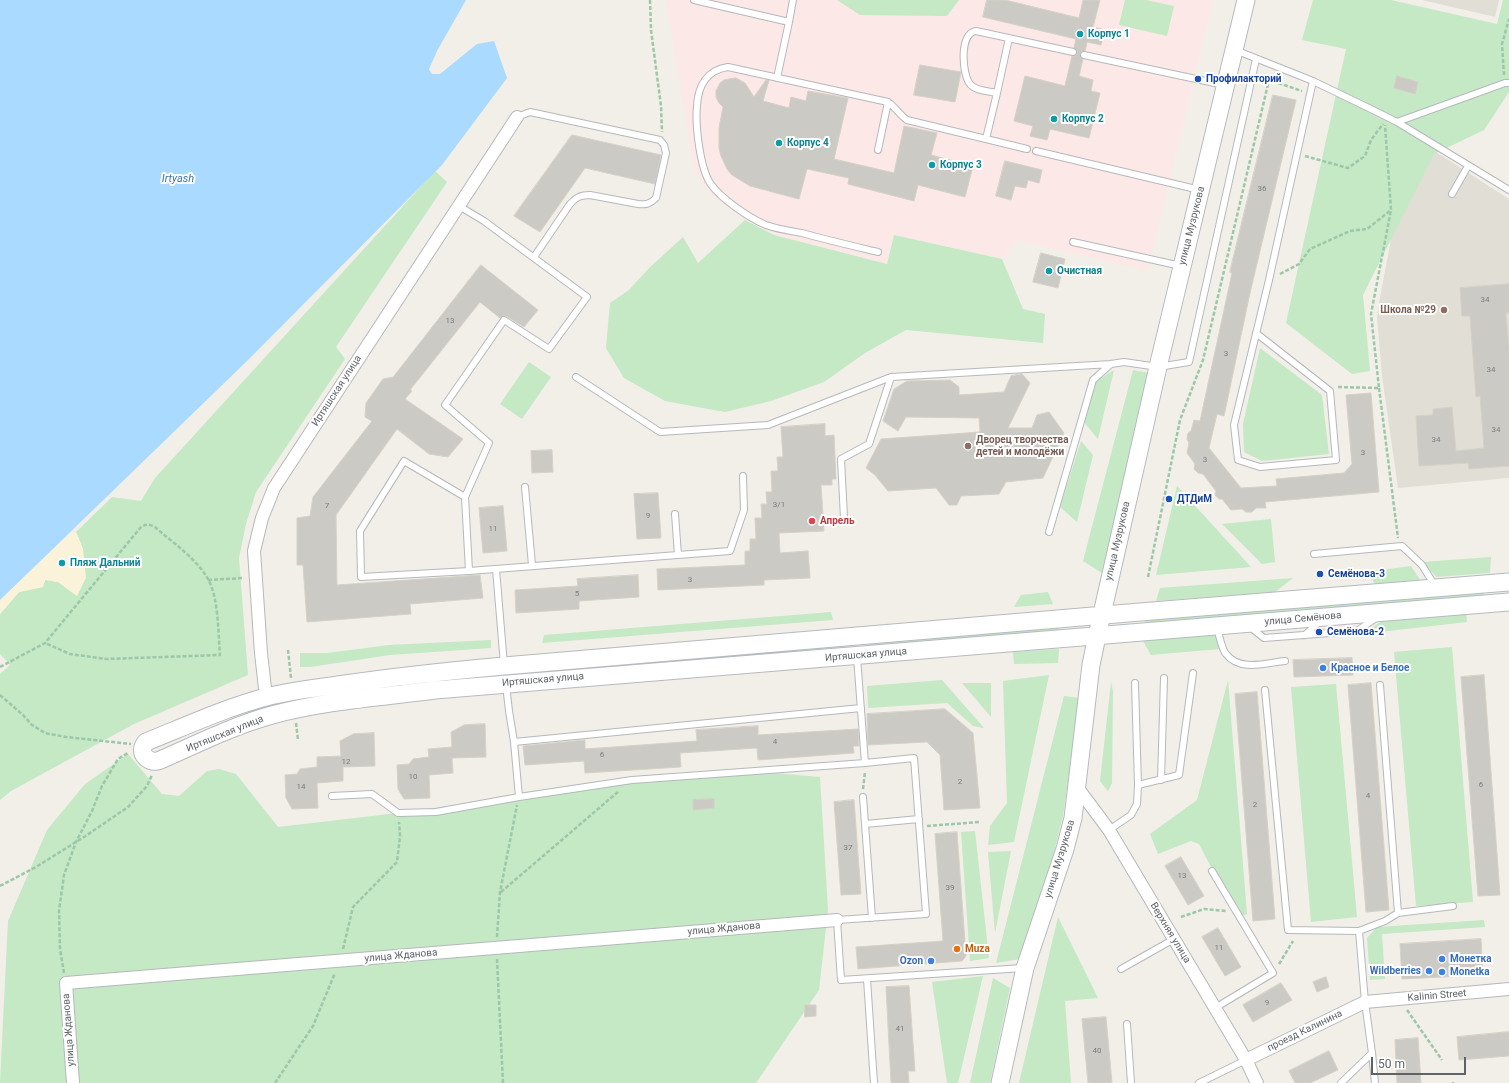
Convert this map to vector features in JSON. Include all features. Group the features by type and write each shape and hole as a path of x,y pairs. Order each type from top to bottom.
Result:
{"street":[{"name":"улица Музрукова","path":"1000,1083 1025,968 1065,849 1077,787 1091,665 1101,616 1158,367 1246,0"},
{"name":"Иртяшская улица","path":"266,697 261,653 254,551 262,518 274,488 517,117"},
{"name":"улица Семёнова","path":"1101,616 1509,582"},
{"name":"улица Семёнова","path":"1097,636 1509,602"},
{"name":"Иртяшская улица","path":"158,761 230,730 271,715 505,675 854,637 1101,616"},
{"name":"Иртяшская улица","path":"143,746 146,742 221,712 266,697 292,691 367,681 856,656 1097,636"},
{"path":"854,637 856,656"},
{"path":"266,697 271,715"},
{"path":"143,746 142,751 148,760 153,762 158,761"},
{"name":"Верхняя улица","path":"1077,787 1109,830 1246,1060 1257,1083"},
{"name":"улица Жданова","path":"73,1083 66,983 837,920"},
{"name":"Kalinin Street","path":"1365,1002 1509,989"},
{"name":"проезд Калинина","path":"1246,1060 1365,1002"}],"lane":[{"path":"694,0 789,22"},
{"path":"776,78 793,0"},
{"path":"997,93 974,88 970,84 963,59 968,36 972,31 1073,52"},
{"path":"986,139 1009,38"},
{"path":"1234,49 1313,81 1397,122 1509,190"},
{"path":"1084,54 1225,85"},
{"path":"576,377 660,432 768,426 891,377 1124,362 1158,367 1189,362 1256,59"},
{"path":"878,252 766,225 740,210 710,184 703,168 696,120 698,97 706,79 711,73 718,68 728,67 888,102 907,120 1027,149"},
{"path":"1256,334 1330,391 1336,460 1260,467 1238,460 1234,425 1269,280 1313,81"},
{"path":"1397,122 1507,83"},
{"path":"878,150 888,102"},
{"path":"517,117 530,112 660,140 664,145 666,153 656,198 651,203 645,205 590,196 576,198 570,204 534,257"},
{"path":"1036,151 1201,190"},
{"path":"1452,194 1468,166"},
{"path":"459,206 484,221 587,297 549,349 504,320 445,405 489,443 465,497 469,571"},
{"path":"1073,242 1182,267"},
{"path":"1049,532 1093,380 1111,364"},
{"path":"844,518 841,459 869,444 891,377"},
{"path":"465,497 404,460 360,531 361,577 469,571 730,551 744,510 743,476"},
{"path":"525,487 532,565"},
{"path":"675,514 678,555"},
{"path":"1314,554 1402,546 1422,565 1436,588"},
{"path":"496,569 505,675 514,742 519,797"},
{"path":"1245,624 1264,638 1357,631 1384,612"},
{"path":"1305,635 1324,617"},
{"path":"1217,626 1225,654 1237,663 1247,665 1285,661"},
{"path":"856,656 865,763"},
{"path":"1138,785 1179,775 1193,673"},
{"path":"1161,780 1164,678"},
{"path":"1109,830 1131,815 1137,804 1138,785 1135,683"},
{"path":"1380,685 1398,912"},
{"path":"1265,690 1288,930 1359,931 1385,921 1398,912 1453,906"},
{"path":"514,742 861,708"},
{"path":"332,796 372,794 398,813 436,812 519,797 632,780 914,758 926,914 837,920 842,980 1025,968"},
{"path":"863,797 872,918"},
{"path":"865,824 919,819"},
{"path":"1212,870 1273,973 1215,1008"},
{"path":"1359,931 1365,1002 1375,1083"},
{"path":"1121,970 1174,939"},
{"path":"867,979 874,1083"},
{"path":"1127,1024 1131,1083"},
{"path":"1341,1083 1372,1054"},
{"path":"1199,1083 1246,1060"}],"path":[{"path":"650,0 651,30 662,106 662,129 660,140"},
{"path":"1507,83 1502,44 1509,19"},
{"path":"1148,577 1180,420 1203,360 1269,80 1306,92"},
{"path":"1297,154 1348,168 1366,156 1371,140 1384,122 1391,210 1371,314 1399,539"},
{"path":"1269,280 1299,264 1310,249 1350,231 1367,229 1391,210"},
{"path":"1334,387 1379,388"},
{"path":"0,667 45,643 141,527 150,524 196,563 208,580 215,600 220,655 106,659 70,654 45,643"},
{"path":"208,580 256,578"},
{"path":"0,695 32,725 45,733 66,737 143,746"},
{"path":"66,983 60,949 59,911 64,874 76,842 92,811 102,786 118,759 143,746"},
{"path":"0,886 36,867 128,807 147,786 158,761"},
{"path":"863,797 865,763"},
{"path":"500,892 632,780"},
{"path":"503,1083 497,948 500,892 519,797"},
{"path":"398,813 400,836"},
{"path":"919,827 979,822"},
{"path":"1181,917 1204,908 1237,912"},
{"path":"1273,973 1293,941"},
{"path":"1406,1008 1442,1060"}],"shaded area":[{"path":"666,0 1213,0 1147,271 1017,240 1002,259 894,235 887,264 774,235 745,220 710,194 693,166"},
{"path":"1422,0 1499,0 1495,17"},
{"name":"Школа №29","path":"1419,141 1509,199 1509,478 1398,488 1382,376 1377,317 1408,149"}],"green space":[{"path":"837,0 959,0 947,16 860,15"},
{"path":"1125,0 1146,0 1174,6 1167,36 1119,25"},
{"path":"1313,0 1391,0 1497,24 1503,0 1509,0 1509,92 1484,130 1434,154 1363,295 1370,371 1352,374 1286,323 1346,49 1302,40"},
{"path":"435,171 447,182 336,347 345,359 256,492 246,524 239,558 248,675 134,724 11,791 0,800 0,674 10,665 0,654 0,614 19,592 43,587 45,580 58,582 76,595 83,549 76,532 112,497 141,501 155,478"},
{"path":"745,220 774,235 887,264 894,235 1002,259 1023,309 1045,314 1043,343 906,330 865,353 824,382 771,401 725,412 665,401 624,378 606,348 610,303 629,290 649,268 683,237 698,263"},
{"path":"1260,348 1322,395 1329,454 1262,461 1244,452 1243,424"},
{"path":"529,362 551,377 522,419 500,404"},
{"path":"1114,370 1098,439 1083,421 1095,382"},
{"path":"1133,370 1149,373 1102,573 1083,561"},
{"path":"1081,441 1093,455 1077,522 1060,507"},
{"path":"1177,486 1251,567 1156,575"},
{"path":"1271,519 1275,562 1262,564 1222,524"},
{"path":"1491,557 1490,573 1436,577 1423,562"},
{"path":"1411,566 1422,583 1375,584 1367,572"},
{"path":"1293,578 1275,592 1156,601 1160,588"},
{"path":"1048,592 1053,604 1014,607 1021,595"},
{"path":"1483,592 1484,596 1145,623 1144,618"},
{"path":"831,612 833,620 542,643 544,635"},
{"path":"1466,612 1467,622 1362,634 1385,619"},
{"path":"1058,627 1059,632 871,648 868,642"},
{"path":"1216,634 1220,649 1151,655 1143,641"},
{"path":"491,640 491,648 390,655 310,667 300,667 300,653 327,653 389,645"},
{"path":"842,644 843,650 525,676 526,670"},
{"path":"1452,647 1473,902 1416,906 1394,652"},
{"path":"1059,649 1058,663 1014,664 1013,652"},
{"path":"1049,675 1014,842 988,845 990,826 1007,803 1003,681"},
{"path":"942,680 984,728 973,726 947,703 868,708 867,686"},
{"path":"1228,680 1247,914 1237,917 1199,844 1191,841 1158,854 1150,834 1197,800"},
{"path":"1111,682 1113,691 1112,783 1108,791 1100,781"},
{"path":"962,683 991,683 991,717"},
{"path":"1336,684 1357,917 1311,922 1291,687"},
{"path":"1064,696 1080,698 1063,816 1053,856 1020,959 996,963"},
{"path":"128,754 162,794 179,796 207,771 219,769 236,774 278,827 398,813 632,780 750,771 820,777 828,910 819,990 756,1083 0,1083 8,921 47,830 85,784"},
{"path":"975,831 989,958 970,961 961,832"},
{"path":"1011,851 995,933 988,852"},
{"path":"1058,917 1098,998 1065,1001 1071,1083 1019,1083"},
{"path":"1484,920 1485,927 1382,934 1385,979 1370,980 1367,938 1377,927"},
{"path":"983,976 958,1083 947,1083 932,982"},
{"path":"993,978 1010,988 990,1083 970,1083"}],"sand":[{"name":"Пляж Дальний","path":"72,532 76,532 83,549 86,578 77,596 58,582 45,580 43,587 19,592 0,614 0,600"}],"water":[{"name":"Irtyash","path":"0,0 466,0 437,51 429,69 432,74 440,74 477,44 494,41 507,78 442,165 247,361 0,600"}],"building":[{"path":"987,0 1005,0 1079,18 1083,0 1100,0 1093,27 1105,30 1101,45 1087,42 1085,51 1081,52 1080,54 1081,58 1083,59 1079,76 1093,80 1091,91 1100,93 1089,138 1050,129 1047,140 1030,136 1033,126 1014,121 1025,76 1065,86 1072,56 1075,56 1077,53 1077,50 1074,48 1076,39 983,17"},
{"path":"920,65 961,72 955,102 914,95"},
{"path":"1397,76 1418,82 1415,94 1394,88"},
{"name":"Корпус 4","path":"736,78 745,83 754,97 766,80 769,80 763,101 789,108 791,97 806,101 808,91 848,98 834,159 894,173 904,126 937,133 931,155 973,166 965,197 918,185 914,201 848,184 849,178 807,169 799,199 750,186 732,175 727,169 719,148 719,128 723,107 716,97 716,91 720,83 724,80"},
{"path":"1273,95 1296,100 1250,293 1224,416 1217,414 1209,448 1241,488 1277,486 1276,479 1344,473 1352,464 1346,395 1371,393 1379,492 1265,502 1266,508 1256,508 1252,512 1246,512 1242,509 1231,510 1222,499 1219,499 1215,495 1216,491 1203,474 1198,473 1194,469 1195,464 1187,453 1189,443 1187,439 1194,420 1200,421 1232,273 1230,272"},
{"path":"572,135 661,155 655,184 585,168 540,232 514,216"},
{"path":"1005,161 1042,170 1039,183 1028,180 1026,188 1015,186 1011,200 996,196"},
{"name":"Очистная","path":"1041,253 1065,259 1058,288 1033,282"},
{"path":"481,265 538,310 524,327 506,316 502,316 500,318 480,302 410,390 412,391 405,399 463,439 448,457 429,454 397,429 336,515 337,585 480,575 483,598 410,604 411,614 307,622 303,565 297,565 297,518 310,516 313,497 372,421 365,417 366,403 383,379 393,377"},
{"path":"1509,284 1509,313 1506,313 1509,347 1509,466 1469,469 1468,463 1419,466 1416,416 1433,415 1433,409 1452,407 1456,451 1484,448 1480,396 1476,397 1470,316 1462,316 1460,288"},
{"name":"Дворец творчества детей и молодёжи","path":"1022,374 1030,383 1008,428 1032,428 1037,415 1049,412 1064,433 1043,478 1006,482 999,494 961,496 957,505 949,505 936,488 888,491 875,475 866,468 881,439 980,432 979,418 906,417 898,431 883,421 894,389 907,381 950,380 959,387 959,395 1004,392 1011,376"},
{"path":"825,424 825,436 834,435 836,479 832,479 832,485 821,485 824,531 779,533 780,553 808,551 810,578 764,580 764,585 658,590 657,569 745,565 745,551 750,551 750,539 756,539 755,518 762,518 761,504 767,504 766,492 772,492 771,471 778,471 777,457 783,457 781,427"},
{"path":"552,450 553,472 532,473 531,451"},
{"path":"658,493 661,538 637,539 634,494"},
{"path":"503,506 507,551 483,553 479,508"},
{"path":"638,575 639,597 579,601 579,609 516,613 515,590 578,586 577,579"},
{"name":"Красное и Белое","path":"1352,658 1353,675 1294,677 1293,660"},
{"path":"1484,675 1500,895 1478,896 1461,677"},
{"path":"1371,683 1389,910 1366,912 1348,685"},
{"path":"1257,692 1275,919 1253,921 1235,694"},
{"path":"945,709 973,733 980,808 944,810 940,755 927,742 868,745 867,714"},
{"path":"485,724 486,757 452,758 453,773 429,775 430,798 404,799 398,789 397,765 409,764 413,759 429,757 428,749 452,747 451,732 464,725"},
{"path":"758,726 758,735 858,729 859,746 853,746 854,753 758,760 757,748 680,753 681,767 585,773 584,761 525,765 523,746 585,740 585,749 697,741 696,730"},
{"path":"374,733 375,766 343,767 343,781 317,783 318,808 292,809 286,798 285,775 297,774 300,769 317,767 317,757 341,756 340,741 353,734"},
{"path":"714,799 714,808 693,810 693,800"},
{"path":"854,800 861,894 841,895 834,802"},
{"path":"957,832 966,956 962,961 858,969 856,947 943,941 935,834"},
{"path":"1181,857 1204,896 1188,905 1165,866"},
{"path":"1218,928 1241,967 1225,976 1202,937"},
{"path":"1481,939 1483,975 1402,979 1400,944"},
{"path":"1326,977 1329,987 1317,992 1313,982"},
{"path":"1281,983 1292,1000 1253,1022 1243,1005"},
{"path":"909,986 915,1071 908,1071 909,1083 891,1083 886,987"},
{"path":"805,1005 816,1005 816,1016 805,1017"},
{"path":"1106,1017 1112,1083 1088,1083 1082,1019"},
{"path":"1509,1032 1509,1056 1459,1060 1457,1037"},
{"path":"1418,1038 1421,1083 1397,1083 1395,1040"},
{"path":"1329,1051 1338,1070 1310,1083 1295,1083 1289,1071"}],"place":[{"name":"Корпус 1","path":"1080,34"},
{"name":"Профилакторий","path":"1198,79"},
{"name":"Корпус 2","path":"1054,119"},
{"name":"Корпус 4","path":"779,143"},
{"name":"Корпус 3","path":"932,165"},
{"name":"Очистная","path":"1049,271"},
{"name":"Школа №29","path":"1444,310"},
{"name":"Дворец творчества детей и молодёжи","path":"968,446"},
{"name":"ДТДиМ","path":"1169,499"},
{"name":"Апрель","path":"812,521"},
{"name":"Пляж Дальний","path":"62,563"},
{"name":"Семёнова-3","path":"1320,574"},
{"name":"Семёнова-2","path":"1319,632"},
{"name":"Красное и Белое","path":"1323,668"},
{"name":"Muza","path":"957,949"},
{"name":"Монетка","path":"1442,959"},
{"name":"Ozon","path":"931,961"},
{"name":"Wildberries","path":"1429,971"},
{"name":"Monetka","path":"1442,972"}]}
